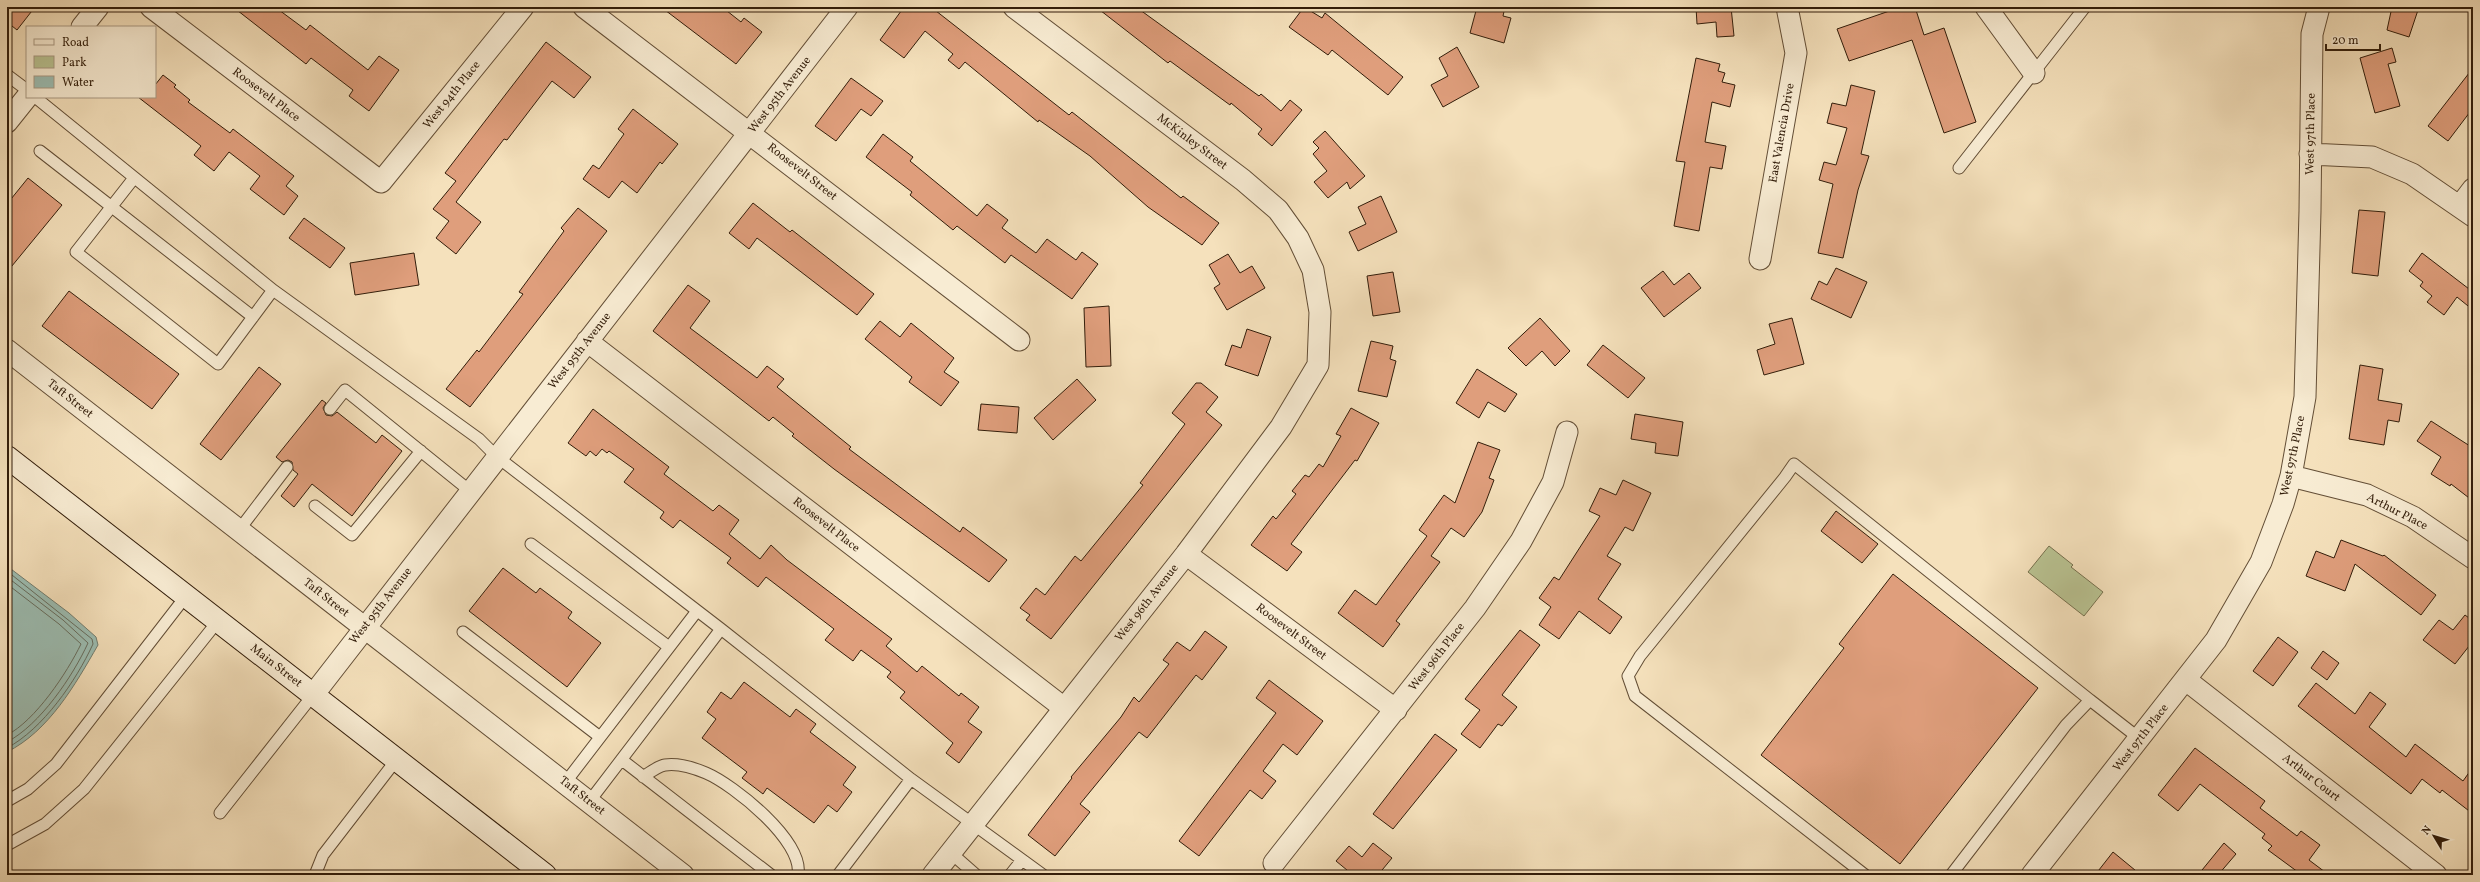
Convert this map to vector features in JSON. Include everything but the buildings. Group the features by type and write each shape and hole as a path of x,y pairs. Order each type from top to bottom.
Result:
{"main road":[{"name":"Main Street","path":"7,458 545,875"}],"street":[{"path":"83,26 98,7"},
{"name":"Roosevelt Place","path":"150,7 381,182"},
{"name":"West 94th Place","path":"381,182 523,7"},
{"name":"Roosevelt Street","path":"584,7 751,133 1019,340"},
{"name":"West 95th Avenue","path":"313,694 496,456 751,133 847,7"},
{"name":"McKinley Street","path":"1014,7 1243,180 1278,210 1298,238 1313,270 1320,312"},
{"name":"East Valencia Drive","path":"1760,258 1796,53 1787,7"},
{"path":"1986,7 2034,73"},
{"name":"West 97th Place","path":"2032,875 2216,640 2255,575 2274,531 2291,476 2304,397 2312,34 2319,7"},
{"path":"7,122 26,98"},
{"path":"2310,154 2372,157 2412,174 2467,211 2473,189"},
{"name":"West 96th Avenue","path":"933,875 1186,554 1282,427 1318,366 1320,312"},
{"name":"Roosevelt Place","path":"587,341 1064,708"},
{"name":"Taft Street","path":"7,350 683,875"},
{"name":"West 96th Place","path":"1274,863 1475,608 1521,541 1553,482 1567,432"},
{"name":"Arthur Place","path":"2291,476 2367,495 2413,517 2473,558"},
{"name":"Roosevelt Street","path":"1186,554 1396,710"},
{"name":"Arthur Court","path":"2186,680 2436,875"}],"lane":[{"path":"1960,168 2086,7"},
{"path":"7,75 26,89"},
{"path":"36,98 273,290 479,439 496,456 721,629 911,779 1043,875"},
{"path":"40,151 252,317"},
{"path":"134,178 76,252 218,364 273,290"},
{"path":"330,409 345,390 470,490"},
{"path":"315,506 352,535 421,451"},
{"path":"1865,875 1635,696 1628,676 1640,656 1785,478 1794,464 2140,739"},
{"path":"239,530 287,467"},
{"path":"531,544 669,647"},
{"path":"7,801 28,789 56,764 186,596"},
{"path":"565,783 697,611"},
{"path":"7,845 45,824 84,789 218,621"},
{"path":"589,802 721,629"},
{"path":"463,632 600,737"},
{"path":"220,813 313,694"},
{"path":"1951,875 2066,725 2090,700"},
{"path":"315,875 323,854 397,759"},
{"path":"622,760 771,875"},
{"path":"643,777 663,765 686,766 707,773 761,812 780,829 793,852 798,875"},
{"path":"838,875 911,779"},
{"path":"951,853 976,875"},
{"path":"1010,875 1022,860"}],"green space":[{"path":"2049,546 2073,565 2071,567 2103,592 2084,616 2028,572"}],"water":[{"path":"7,566 69,613 96,637 98,645 60,706 36,732 7,752"}]}
